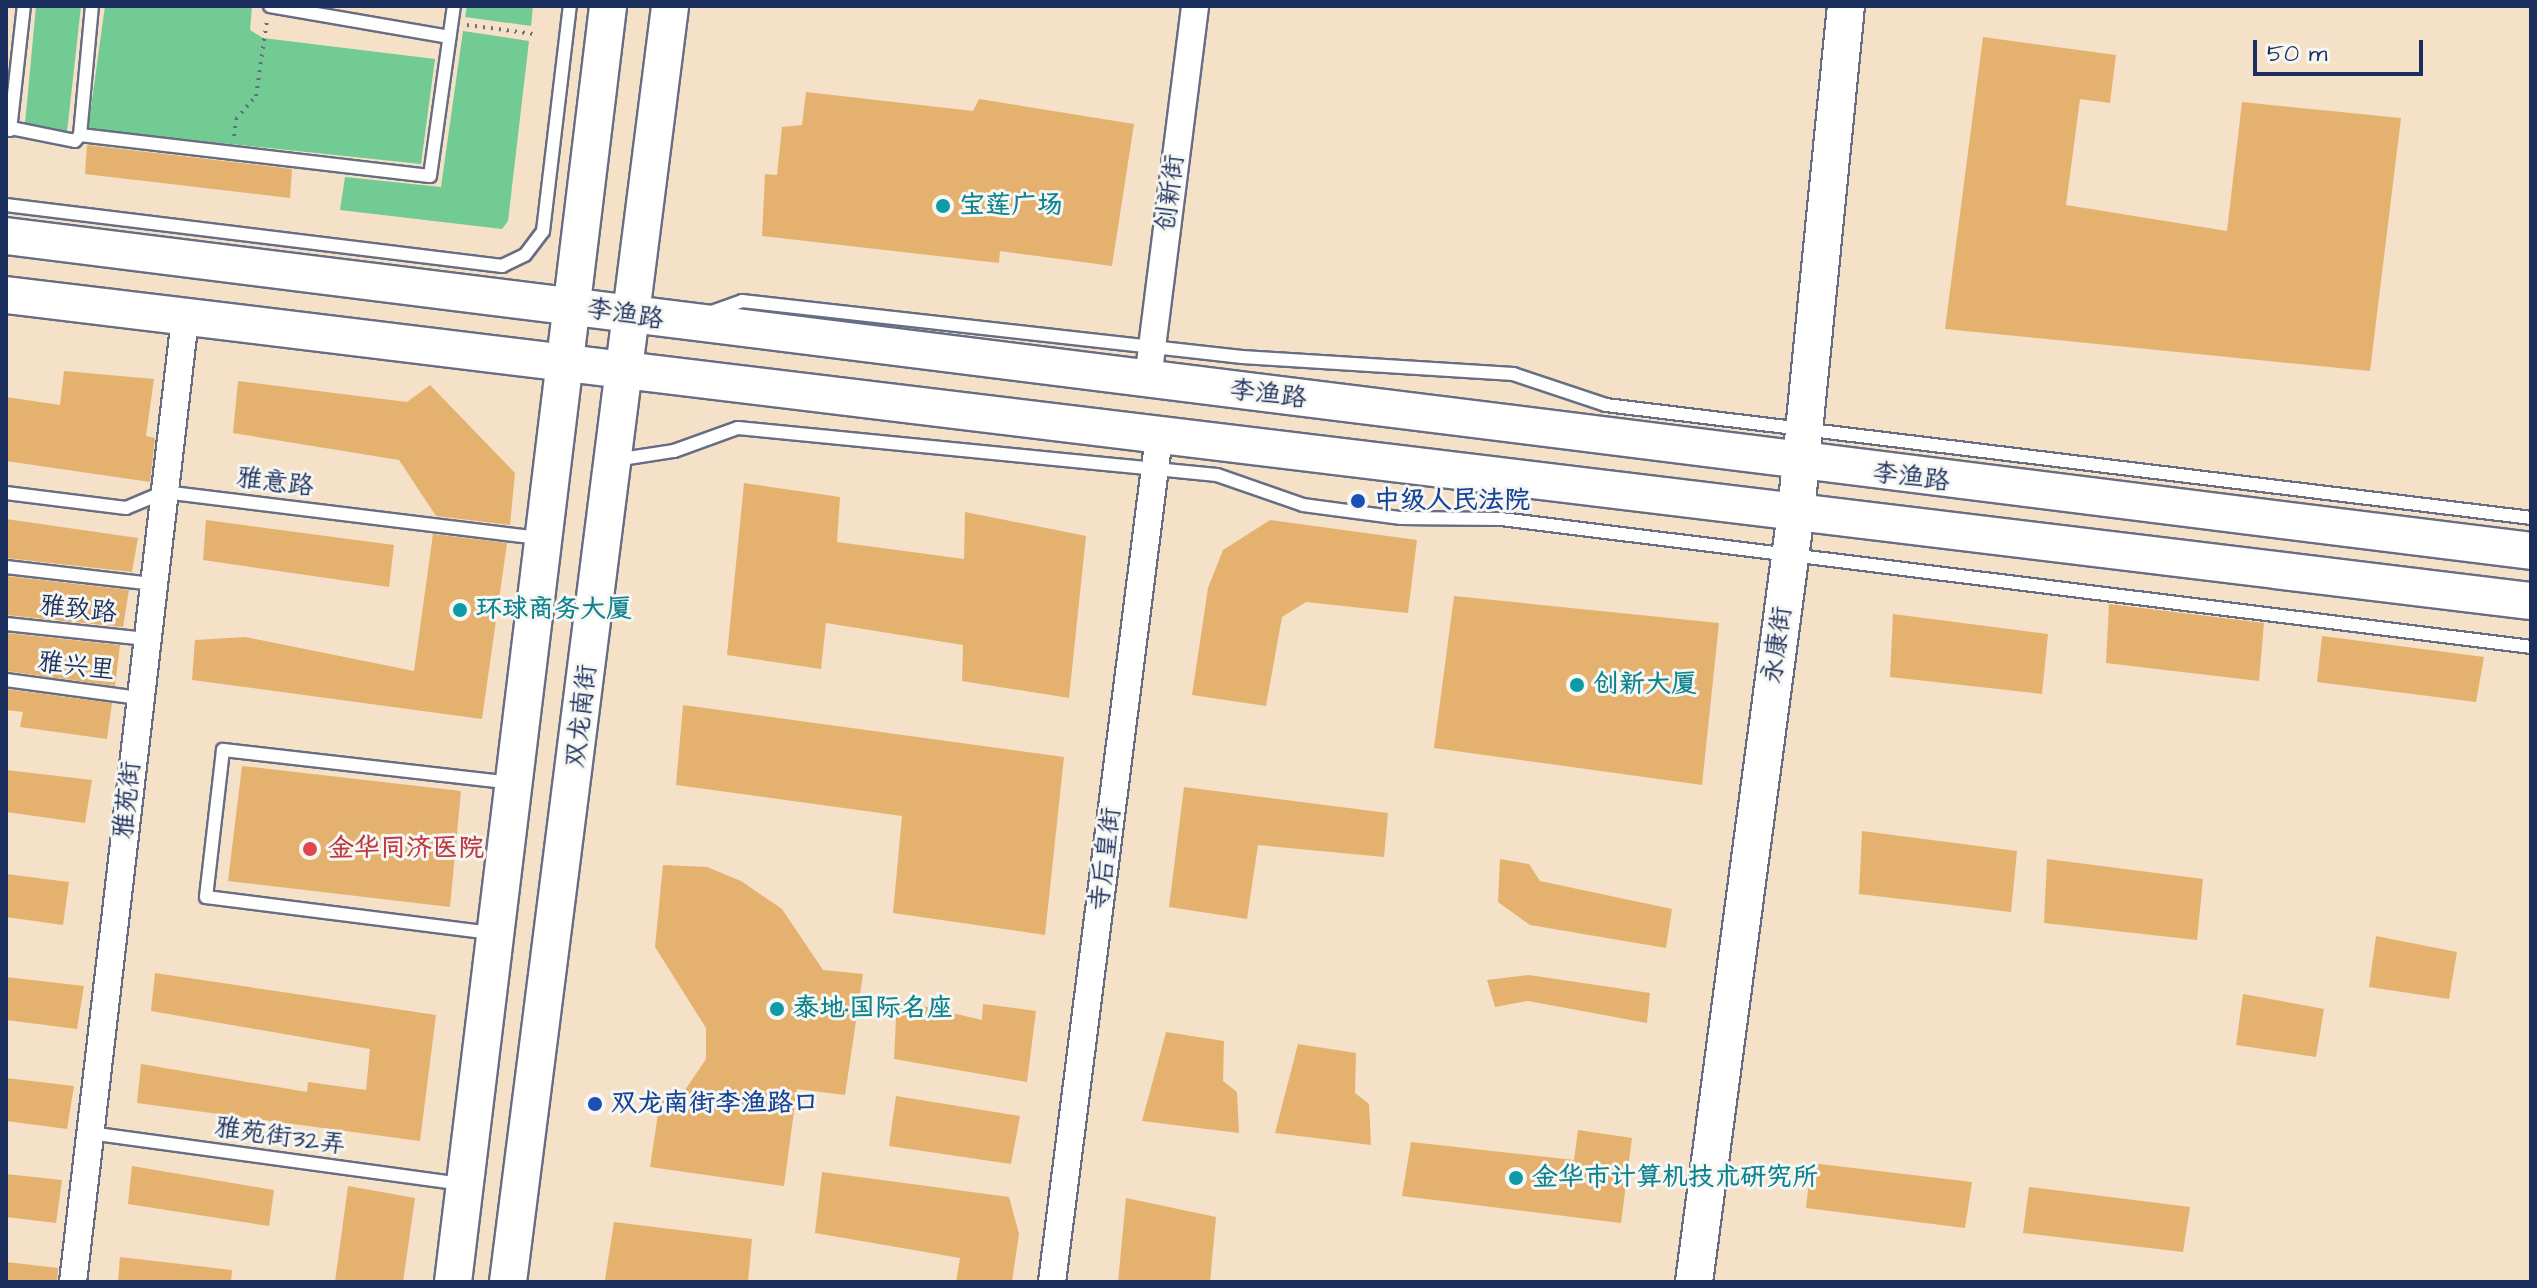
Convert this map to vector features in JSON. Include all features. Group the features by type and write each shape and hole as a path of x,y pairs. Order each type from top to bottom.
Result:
{"main road":[{"path":"453,1282 608,6"},
{"name":"双龙南街","path":"508,1282 627,372 630,317 670,6"},
{"name":"永康街","path":"1694,1282 1796,512 1846,6"},
{"name":"李渔路","path":"6,236 679,323 1150,363 1800,465 2531,551"},
{"name":"李渔路","path":"6,295 562,367 627,372 1157,452 1796,512 2531,601"}],"street":[{"name":"创新街","path":"1150,363 1195,6"},
{"name":"雅苑街","path":"73,1282 185,318"},
{"name":"寺后皇街","path":"1052,1282 1157,452"}],"lane":[{"path":"24,6 8,128 75,141 80,135 92,6"},
{"path":"80,135 430,176 454,6"},
{"path":"6,205 502,266 525,255 543,231 570,6"},
{"path":"270,8 449,37"},
{"path":"1150,363 1513,374 1606,405 2531,518"},
{"path":"615,460 674,451 738,428 1157,452 1303,505 1501,519 2531,647"},
{"name":"雅意路","path":"6,493 126,508 164,492 542,539"},
{"path":"6,567 154,584"},
{"name":"雅致路","path":"6,624 146,639"},
{"name":"雅兴里","path":"6,680 139,698"},
{"path":"493,933 206,897 223,750 515,784"},
{"name":"雅苑街32弄","path":"90,1133 464,1184"}],"path":[{"path":"232,153 236,119 256,96 270,8"},
{"path":"453,23 534,34"}],"green space":[{"path":"36,6 81,6 67,132 25,124"},
{"path":"105,6 252,6 250,30 263,38 435,59 421,164 88,129"},
{"path":"467,6 533,6 531,26 465,17"},
{"path":"463,31 529,41 508,221 502,229 340,210 345,177 441,187"}],"building":[{"path":"1983,37 2116,55 2110,103 2080,99 2066,205 2227,231 2242,102 2401,118 2370,371 1945,329"},
{"name":"宝莲广场","path":"806,92 973,111 979,99 1134,124 1112,266 1000,251 999,263 762,236 765,174 777,175 782,127 802,125"},
{"path":"87,145 292,169 290,198 85,174"},
{"path":"64,371 154,379 146,436 155,438 150,482 6,461 6,397 60,405"},
{"path":"238,381 407,402 430,385 515,473 510,525 436,516 399,460 233,433"},
{"path":"744,483 840,497 837,542 964,559 965,512 1086,536 1069,698 962,681 963,645 826,623 821,669 727,655"},
{"path":"6,519 138,538 132,572 6,558"},
{"path":"206,520 394,545 389,587 203,560"},
{"path":"1270,520 1417,540 1408,613 1306,602 1282,617 1266,706 1192,695 1208,588 1223,550"},
{"path":"433,534 507,543 482,719 192,680 195,640 245,637 414,671"},
{"path":"6,576 129,590 123,627 6,615"},
{"name":"创新大厦","path":"1454,596 1719,623 1702,785 1434,748"},
{"path":"2109,604 2264,623 2259,681 2106,663"},
{"path":"1893,614 2048,634 2042,694 1890,677"},
{"path":"6,633 120,645 115,686 6,671"},
{"path":"2322,636 2484,657 2476,702 2317,682"},
{"path":"6,689 112,703 107,739 20,727 23,712 6,710"},
{"path":"683,705 1064,757 1045,935 893,913 902,816 676,785"},
{"path":"242,766 461,791 450,907 228,881"},
{"path":"6,770 92,780 85,823 6,812"},
{"path":"1184,787 1388,813 1384,857 1258,845 1247,919 1169,907"},
{"path":"1862,831 2017,851 2011,912 1859,894"},
{"path":"1500,859 1529,864 1540,881 1672,909 1666,948 1530,925 1498,902"},
{"path":"2047,859 2203,879 2197,940 2044,923"},
{"name":"泰地·国际名座","path":"663,865 707,867 741,881 782,909 823,970 863,974 845,1095 797,1089 784,1186 650,1167 660,1101 683,1093 706,1059 706,1028 655,947"},
{"path":"6,874 69,882 63,925 6,917"},
{"path":"2376,936 2457,952 2449,999 2369,987"},
{"path":"155,973 436,1015 420,1141 137,1103 141,1064 307,1092 308,1082 366,1090 370,1049 151,1011"},
{"path":"1529,975 1650,993 1647,1023 1528,1001 1495,1007 1487,980"},
{"path":"6,977 84,986 77,1029 6,1020"},
{"path":"2243,994 2324,1009 2316,1057 2236,1045"},
{"path":"897,1000 982,1020 983,1004 1036,1011 1027,1082 894,1059"},
{"path":"1166,1032 1224,1041 1223,1081 1237,1092 1239,1133 1142,1121"},
{"path":"1298,1044 1356,1053 1355,1093 1369,1104 1371,1145 1275,1133"},
{"path":"6,1078 74,1086 67,1129 6,1121"},
{"path":"896,1096 1020,1116 1011,1164 889,1146"},
{"name":"金华市计算机技术研究所","path":"1578,1130 1632,1138 1621,1223 1402,1196 1411,1142 1574,1160"},
{"path":"1811,1163 1972,1182 1965,1228 1806,1208"},
{"path":"132,1166 274,1190 269,1226 128,1204"},
{"path":"822,1172 1009,1197 1019,1234 1012,1282 956,1282 960,1258 815,1233"},
{"path":"6,1174 62,1180 56,1223 6,1217"},
{"path":"348,1186 415,1198 403,1282 335,1282"},
{"path":"2029,1187 2190,1207 2183,1252 2023,1233"},
{"path":"1126,1198 1216,1217 1210,1282 1118,1282"},
{"path":"614,1222 752,1239 748,1282 605,1280"},
{"path":"120,1257 232,1270 231,1282 118,1282"},
{"path":"6,1262 58,1268 57,1282 6,1282"}],"place":[{"name":"宝莲广场","path":"943,206"},
{"name":"中级人民法院","path":"1358,501"},
{"name":"环球商务大厦","path":"460,610"},
{"name":"创新大厦","path":"1577,685"},
{"name":"金华同济医院","path":"310,849"},
{"name":"泰地·国际名座","path":"777,1009"},
{"name":"双龙南街李渔路口","path":"595,1104"},
{"name":"金华市计算机技术研究所","path":"1516,1178"}]}
